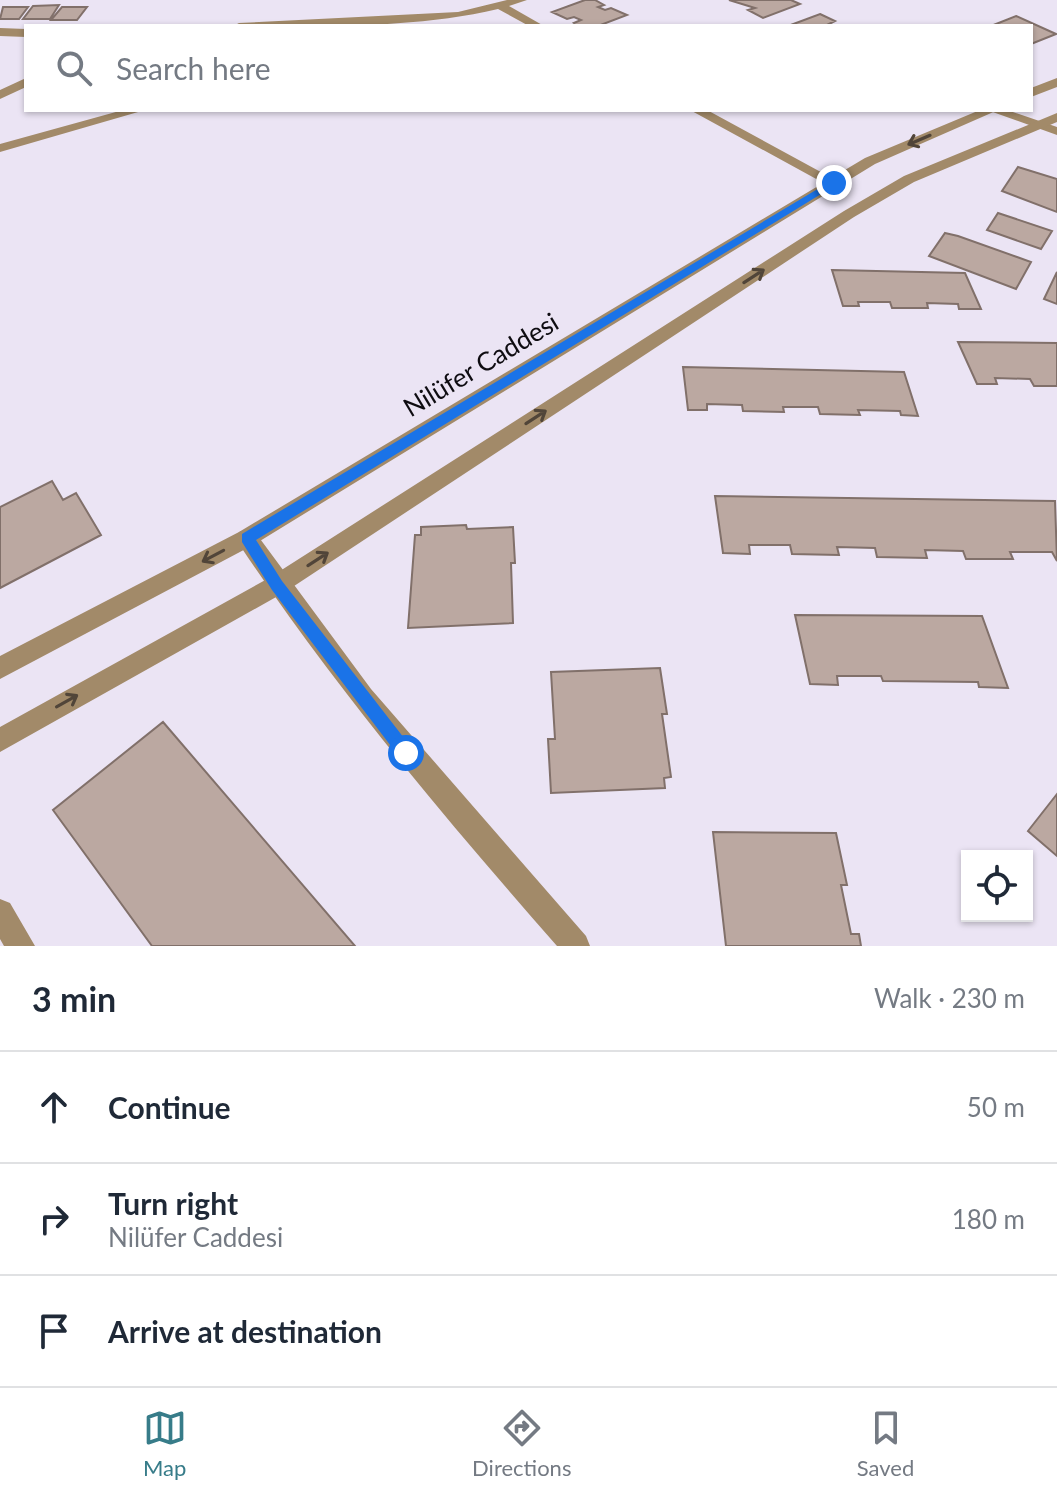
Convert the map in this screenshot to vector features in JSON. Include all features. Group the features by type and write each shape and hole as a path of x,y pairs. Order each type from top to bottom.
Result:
{"street":[{"path":"279,24 458,15 521,0"},
{"path":"499,5 534,24"},
{"path":"0,32 24,33"},
{"path":"1033,92 1057,82"},
{"path":"0,95 24,83"},
{"path":"0,148 131,112"},
{"path":"701,112 834,183"},
{"name":"Nilüfer Caddesi","path":"0,668 247,538 870,161 988,112"},
{"path":"1001,112 1051,125"},
{"path":"0,740 277,585 849,214 909,179 1051,125"},
{"path":"247,538 277,585 406,753 576,946"},
{"path":"0,913 21,946"}],"building":[{"path":"585,0 595,0 604,5 598,7 605,10 611,8 627,15 603,24 576,24 581,20 574,17 567,19 552,12"},
{"path":"729,0 791,0 800,4 763,18 748,10 755,8"},
{"path":"59,5 50,19 23,19 33,6"},
{"path":"3,7 28,7 19,19 0,19"},
{"path":"62,7 87,7 77,20 51,20"},
{"path":"820,14 835,21 829,24 793,24"},
{"path":"1016,16 1056,34 1033,43 1033,24 996,24"},
{"path":"1018,167 1057,179 1057,212 1002,191"},
{"path":"998,213 1052,231 1041,249 987,230"},
{"path":"945,233 1031,262 1016,289 929,256"},
{"path":"832,270 965,273 981,309 959,309 958,304 927,303 928,308 892,308 890,302 858,302 859,306 843,306"},
{"path":"1057,272 1057,304 1044,299"},
{"path":"958,342 1057,343 1057,386 1034,386 1030,379 995,378 997,384 977,384"},
{"path":"683,367 904,372 918,416 901,415 900,411 858,410 860,415 820,414 818,407 783,407 784,412 743,411 742,405 707,404 707,410 688,410"},
{"path":"52,481 63,500 76,493 101,535 0,588 0,507"},
{"path":"715,496 1055,501 1057,561 1052,552 1010,552 1013,559 966,559 963,551 925,550 927,558 877,557 875,548 837,547 839,555 792,554 790,545 749,545 750,554 723,553"},
{"path":"466,525 467,529 513,527 513,623 408,628 415,535 421,535 421,527"},
{"path":"795,615 982,616 1008,688 979,687 978,682 883,681 881,676 837,676 838,685 810,684"},
{"path":"660,668 667,714 662,714 671,777 664,778 665,788 551,793 548,739 555,739 551,672"},
{"path":"163,722 355,946 152,946 53,810"},
{"path":"1057,794 1057,856 1028,831"},
{"path":"713,832 836,833 847,885 841,885 851,934 859,934 861,946 726,946"}],"route":[{"path":"406,753 277,585 247,538 834,183"}]}
